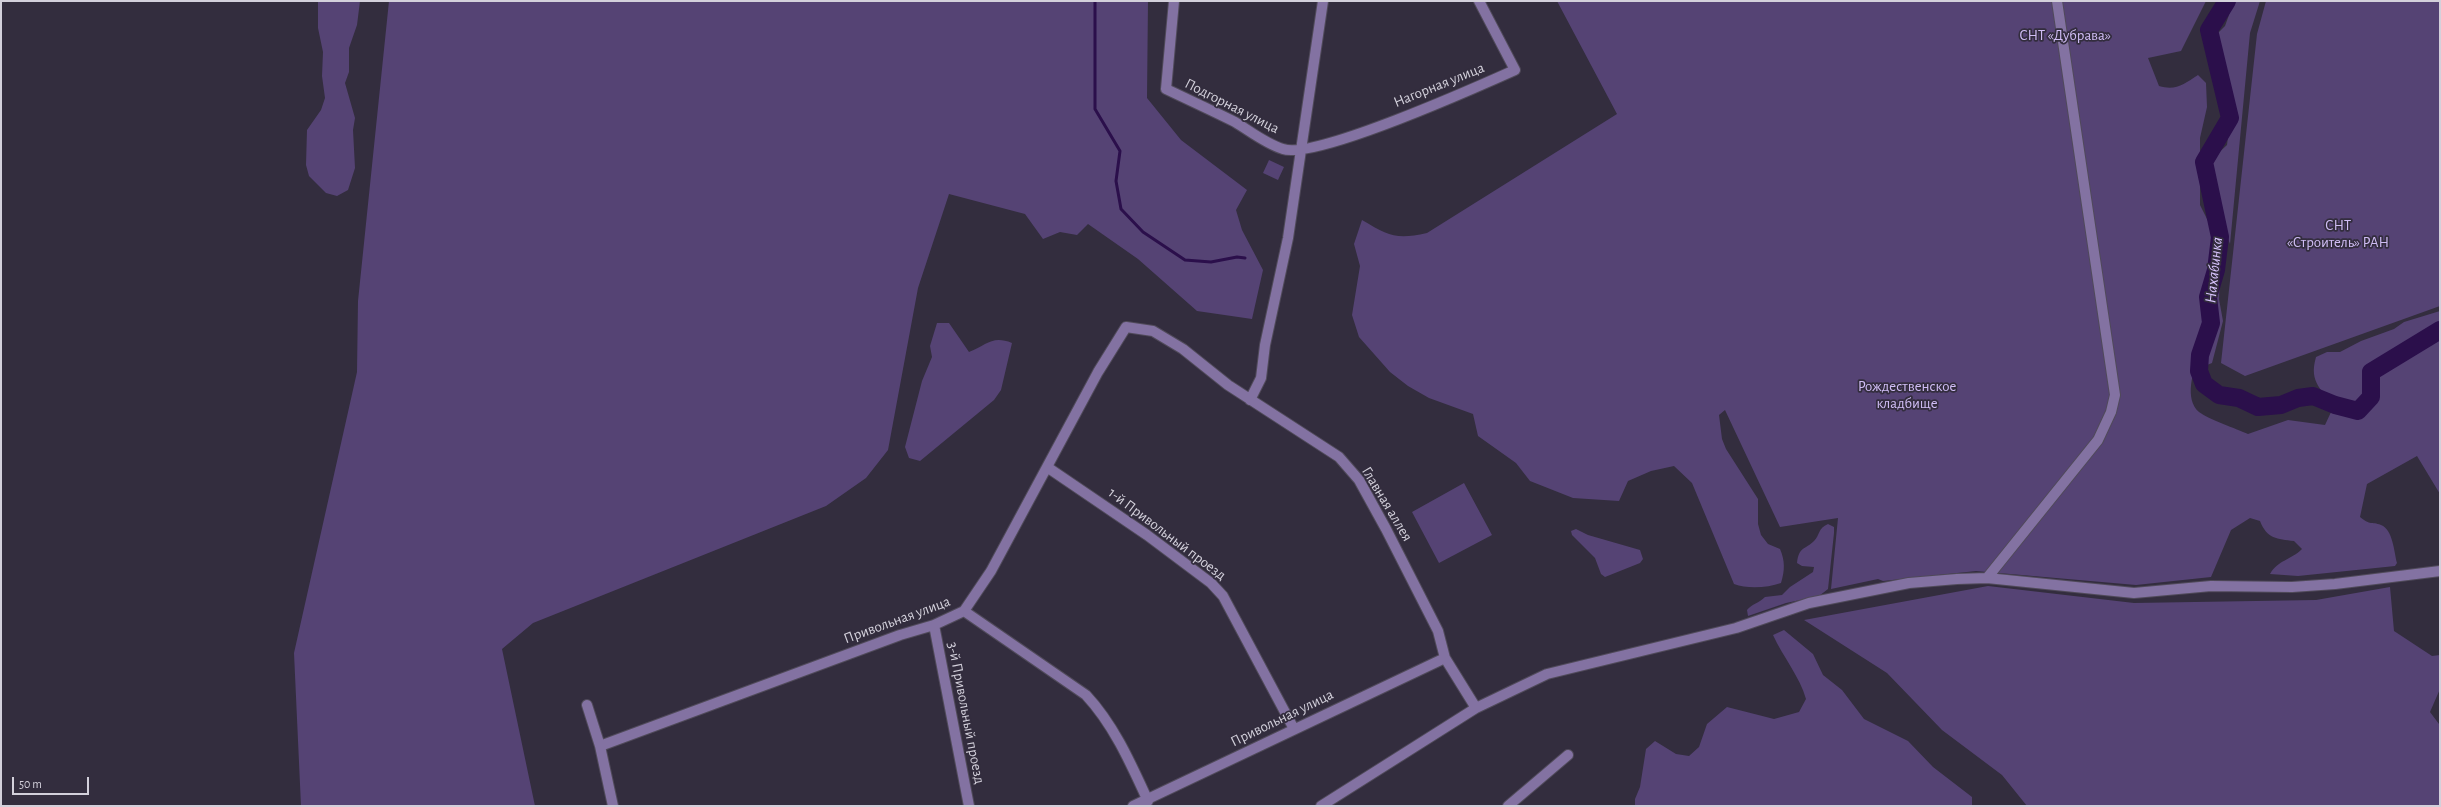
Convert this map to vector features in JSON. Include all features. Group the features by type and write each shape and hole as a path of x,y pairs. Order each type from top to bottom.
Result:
{"street":[{"name":"Подгорная улица","path":"1174,1 1166,89 1234,122 1283,150 1302,151"},
{"path":"1250,400 1261,378 1265,345 1288,238 1323,1"},
{"name":"Нагорная улица","path":"1302,151 1326,146 1514,70 1479,1"},
{"path":"1987,578 2098,440 2111,412 2115,395 2057,1"},
{"name":"Главная аллея","path":"1126,326 1154,331 1183,349 1250,400 1338,457 1359,480 1438,631 1445,658 1476,708"},
{"name":"Привольная улица","path":"600,746 900,635 934,625 964,611 991,571 1098,372 1126,326"},
{"name":"1-й Привольный проезд","path":"1047,467 1147,535 1211,583 1223,596 1294,729"},
{"path":"1321,806 1476,708 1547,674 1736,628 1809,603 1909,583 1987,578 2134,593 2211,586 2306,586 2440,571"},
{"path":"964,611 1086,695 1101,711 1128,758 1148,801"},
{"name":"3-й Привольный проезд","path":"934,625 969,806"},
{"name":"Привольная улица","path":"1133,806 1148,801 1294,729 1445,658"},
{"path":"587,705 600,746 613,806"},
{"path":"1508,806 1568,756"}],"green space":[{"path":"318,1 360,1 357,25 349,48 349,72 345,83 355,118 353,130 355,168 348,190 337,196 326,193 309,176 306,165 307,130 321,110 325,98 322,76 323,52 318,28"},
{"path":"389,1 1148,1 1147,98 1181,140 1247,190 1236,210 1242,230 1263,270 1252,319 1197,311 1138,259 1088,224 1077,235 1060,232 1043,239 1025,214 949,194 918,288 888,450 866,478 826,506 533,623 502,649 535,806 301,806 294,653 357,372 358,301"},
{"path":"1557,1 2206,1 2181,51 2148,58 2159,86 2170,88 2180,86 2198,75 2206,83 2207,107 2200,138 2200,205 2210,225 2220,266 2219,299 2223,321 2212,363 2202,367 2199,356 2191,385 2194,406 2199,412 2209,418 2248,434 2288,420 2325,425 2332,410 2329,402 2315,380 2314,366 2316,357 2327,352 2340,352 2361,341 2394,329 2404,322 2440,311 2440,494 2417,456 2367,484 2360,517 2369,522 2381,525 2388,531 2391,536 2397,563 2395,566 2298,576 2270,574 2273,569 2302,549 2294,541 2278,539 2269,535 2260,521 2250,518 2231,530 2211,577 2136,585 1976,571 1883,581 1878,579 1831,589 1838,518 1780,527 1725,410 1719,415 1722,439 1726,449 1758,499 1758,524 1761,535 1768,544 1780,549 1784,566 1781,583 1757,587 1745,587 1734,584 1692,483 1674,466 1651,471 1628,481 1619,501 1573,498 1530,481 1516,463 1478,436 1473,414 1429,398 1408,386 1390,372 1359,337 1352,315 1360,266 1354,244 1362,220 1379,230 1393,235 1408,236 1427,233 1617,114"},
{"path":"2234,1 2260,1 2250,33 2230,244 2217,202 2213,158 2227,145 2231,112 2217,60 2217,34 2225,26"},
{"name":"СНТ «Строитель» РАН","path":"2266,1 2440,1 2440,306 2245,376 2221,363 2257,34"},
{"path":"1269,160 1284,167 1278,180 1263,173"},
{"path":"937,323 949,323 969,352 994,340 1012,343 1001,390 994,400 920,461 909,458 905,447 922,381 932,357 930,346"},
{"path":"1464,483 1492,535 1439,563 1412,512"},
{"path":"1828,524 1834,527 1834,533 1828,589 1819,596 1786,603 1748,616 1747,610 1751,606 1765,597 1782,595 1790,587 1813,572 1814,567 1802,566 1797,563 1799,554 1816,539 1822,528"},
{"path":"1576,529 1588,535 1640,550 1643,559 1640,563 1605,577 1601,574 1595,558 1572,535 1571,531"},
{"path":"1988,586 2134,603 2316,600 2390,587 2394,631 2432,656 2440,655 2440,689 2430,712 2439,724 2440,722 2440,806 2027,806 2002,775 1942,730 1887,673 1804,620"},
{"path":"1784,630 1813,654 1823,675 1842,690 1864,719 1908,741 1933,767 1972,797 1972,806 1635,806 1635,799 1640,787 1646,749 1655,741 1676,754 1689,756 1699,747 1707,724 1727,707 1774,719 1799,712 1806,699 1796,675 1773,635"}],"waterway":[{"path":"1095,1 1095,109 1120,151 1116,181 1121,209 1143,232 1185,260 1211,262 1237,257 1245,258"},
{"name":"Нахабинка","path":"2227,1 2209,30 2230,118 2204,162 2220,237 2216,270 2208,297 2211,323 2200,355 2199,371 2204,384 2219,395 2239,398 2258,407 2281,405 2298,398 2313,396 2335,405 2358,411 2371,397 2371,372 2440,330"}],"park label":[{"name":"СНТ «Дубрава»","path":"2065,35"},
{"name":"Рождественское кладбище","path":"1907,394"}]}
